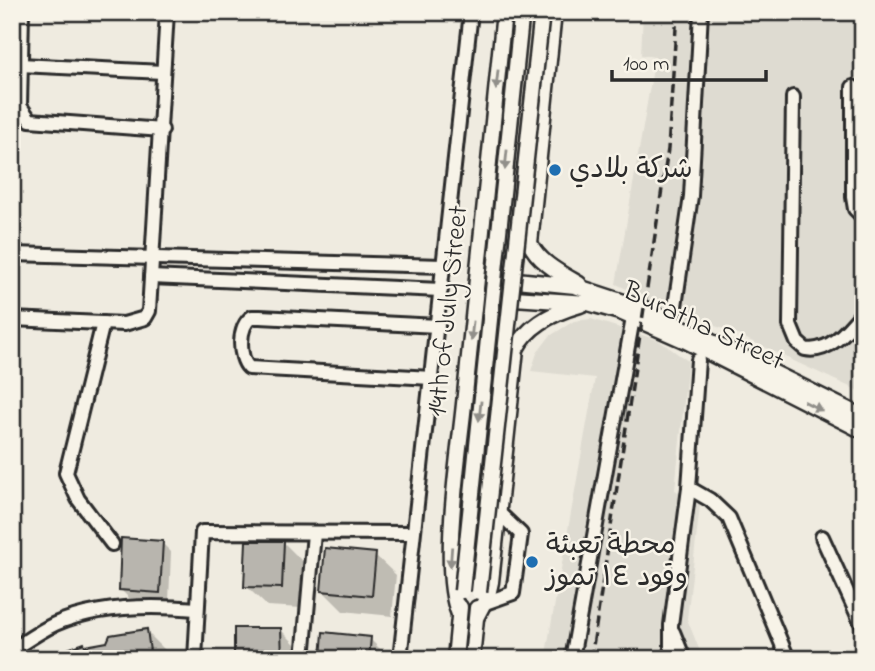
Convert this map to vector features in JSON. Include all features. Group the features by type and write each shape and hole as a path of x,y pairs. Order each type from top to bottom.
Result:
{"main road":[{"name":"14th of July Street","path":"459,614 453,600 450,575 484,276 504,12"},
{"path":"482,597 491,582 516,349 536,326 589,296 544,260 530,243 554,12"},
{"name":"14th of July Street","path":"455,659 521,16"},
{"path":"472,659 482,597 541,17"},
{"name":"Buratha Street","path":"516,280 589,296 673,320 863,417"},
{"name":"Buratha Street","path":"514,298 589,296 686,341 863,431"}],"street":[{"path":"22,12 20,106 30,120 162,130"},
{"path":"12,319 124,324 145,318 149,311 167,12"},
{"path":"400,659 471,12"},
{"path":"673,320 691,196 701,12"},
{"path":"20,65 163,72"},
{"path":"853,87 858,146 853,197 855,209 860,214"},
{"path":"793,97 790,325 797,342 804,349 820,350 844,333 863,312"},
{"path":"12,254 443,266"},
{"path":"246,260 246,281"},
{"path":"151,277 441,290"},
{"path":"432,378 248,368 241,355 243,326 252,317 260,317 438,326"},
{"path":"572,659 633,318"},
{"path":"103,324 66,473 78,499 112,544"},
{"path":"671,659 671,625 689,488 698,360"},
{"path":"689,488 710,499 729,518 788,659"},
{"path":"482,597 513,593 521,534 498,512"},
{"path":"195,659 202,532 413,533"},
{"path":"303,659 314,533"},
{"path":"822,537 863,627"},
{"path":"12,649 57,624 97,613 159,606 197,609"},
{"path":"671,625 684,659"}],"shaded area":[{"path":"643,12 863,12 863,393 727,330 688,317 616,284 655,57 641,55"},
{"path":"591,319 658,340 688,361 675,490 700,505 687,619 703,659 545,659 595,378 531,371 537,353 550,336 574,321"}],"building":[{"path":"121,538 163,541 160,593 119,590"},
{"path":"246,541 284,541 282,588 244,587"},
{"path":"325,548 376,553 372,596 321,591"},
{"path":"234,628 281,628 282,659 234,659"},
{"path":"147,629 151,659 40,659 84,643 85,646 107,642 110,635"},
{"path":"323,632 371,637 369,659 321,659"}],"railway":[{"path":"591,659 668,149 677,12"}],"place":[{"name":"شركة بلادي","path":"555,170"},
{"name":"محطة تعبئة وقود ١٤ تموز","path":"532,562"}]}
